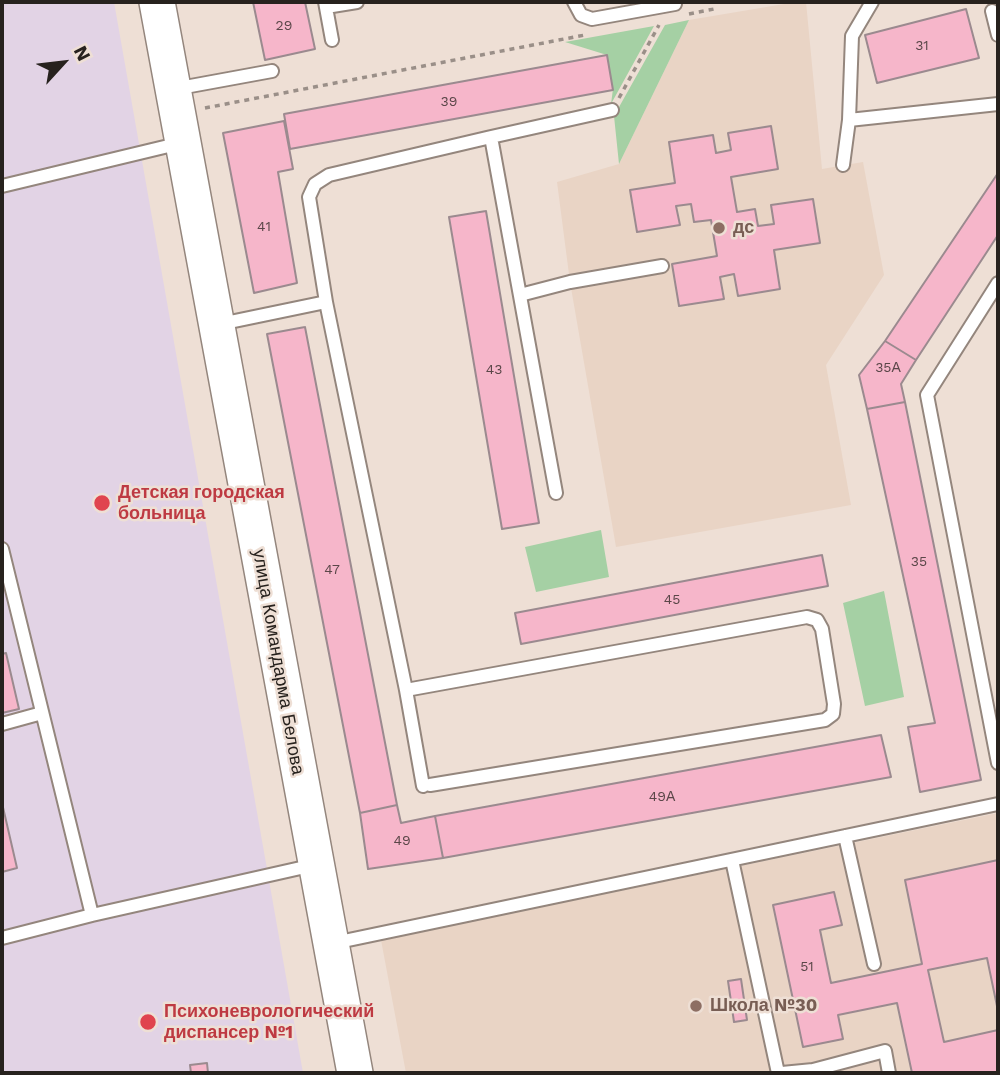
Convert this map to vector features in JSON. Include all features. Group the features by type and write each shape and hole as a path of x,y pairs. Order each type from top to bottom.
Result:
{"main road":[{"name":"улица Командарма Белова","path":"157,2 314,865 355,1073"}],"lane":[{"path":"332,40 326,4 357,2"},
{"path":"574,2 581,15 592,19 675,4"},
{"path":"843,165 849,120 852,36 873,2"},
{"path":"994,7 998,35"},
{"path":"2,186 179,115 272,71"},
{"path":"849,120 998,104"},
{"path":"406,690 807,617 817,621 822,629 834,704 832,714 825,720 426,785 406,690 326,302 309,197 315,184 329,175 612,110"},
{"path":"491,137 556,493"},
{"path":"520,295 570,282 662,266"},
{"path":"998,283 927,396 992,700 998,763"},
{"path":"217,325 326,302"},
{"path":"2,549 92,915"},
{"path":"2,724 42,713"},
{"path":"330,944 998,804"},
{"path":"845,836 874,964"},
{"path":"732,860 780,1073 813,1070 885,1051 890,1073"},
{"path":"2,938 314,865"}],"path":[{"path":"688,15 714,9"},
{"path":"612,110 662,20 649,22"},
{"path":"179,115 595,33"}],"shaded area":[{"name":"Детская городская больница","path":"2,2 114,2 303,1073 2,1073"},
{"name":"дс","path":"806,2 822,169 863,162 884,275 826,365 851,505 616,547 570,282 557,182 619,164 689,20"},
{"name":"Школа №30","path":"998,813 998,1073 406,1073 381,940"}],"green space":[{"path":"689,20 619,164 614,116 665,25"},
{"path":"654,26 611,104 613,89 607,55 565,42"},
{"path":"601,530 609,577 536,592 525,547"},
{"path":"884,591 904,697 865,706 843,603"}],"building":[{"path":"253,2 305,2 315,49 265,60"},
{"path":"966,9 979,58 877,83 865,35"},
{"path":"607,55 613,90 290,149 284,114"},
{"path":"284,121 293,169 278,172 297,283 254,293 223,133"},
{"path":"771,126 778,169 731,177 737,212 755,209 758,226 774,224 771,205 813,199 820,243 774,250 780,289 738,296 734,274 720,277 724,299 679,306 672,264 717,256 711,220 694,222 691,204 676,206 680,225 637,232 630,190 675,183 669,142 713,135 716,153 731,150 728,133"},
{"path":"998,173 998,235 916,360 885,341"},
{"path":"486,211 539,523 502,529 449,217"},
{"path":"305,327 397,805 360,813 267,334"},
{"path":"885,341 916,360 901,384 905,402 867,409 859,375"},
{"path":"905,402 981,780 920,792 908,727 935,723 867,409"},
{"path":"822,555 828,586 521,644 515,613"},
{"path":"6,653 19,709 2,713 2,654"},
{"path":"881,735 891,777 443,858 435,816"},
{"path":"2,803 17,868 2,872"},
{"path":"397,805 401,823 435,816 443,858 368,869 360,813"},
{"path":"998,860 998,1011 987,958 928,970 944,1042 998,1030 998,1073 912,1073 897,1003 838,1015 843,1039 803,1047 773,905 834,892 842,925 820,930 831,983 922,964 905,880"},
{"path":"741,979 747,1020 734,1022 728,981"},
{"path":"207,1063 208,1073 191,1073 190,1065"}],"place":[{"name":"дс","path":"719,228"},
{"name":"Детская городская больница","path":"102,503"},
{"name":"Школа №30","path":"696,1006"},
{"name":"Психоневрологический диспансер №1","path":"148,1022"}]}
